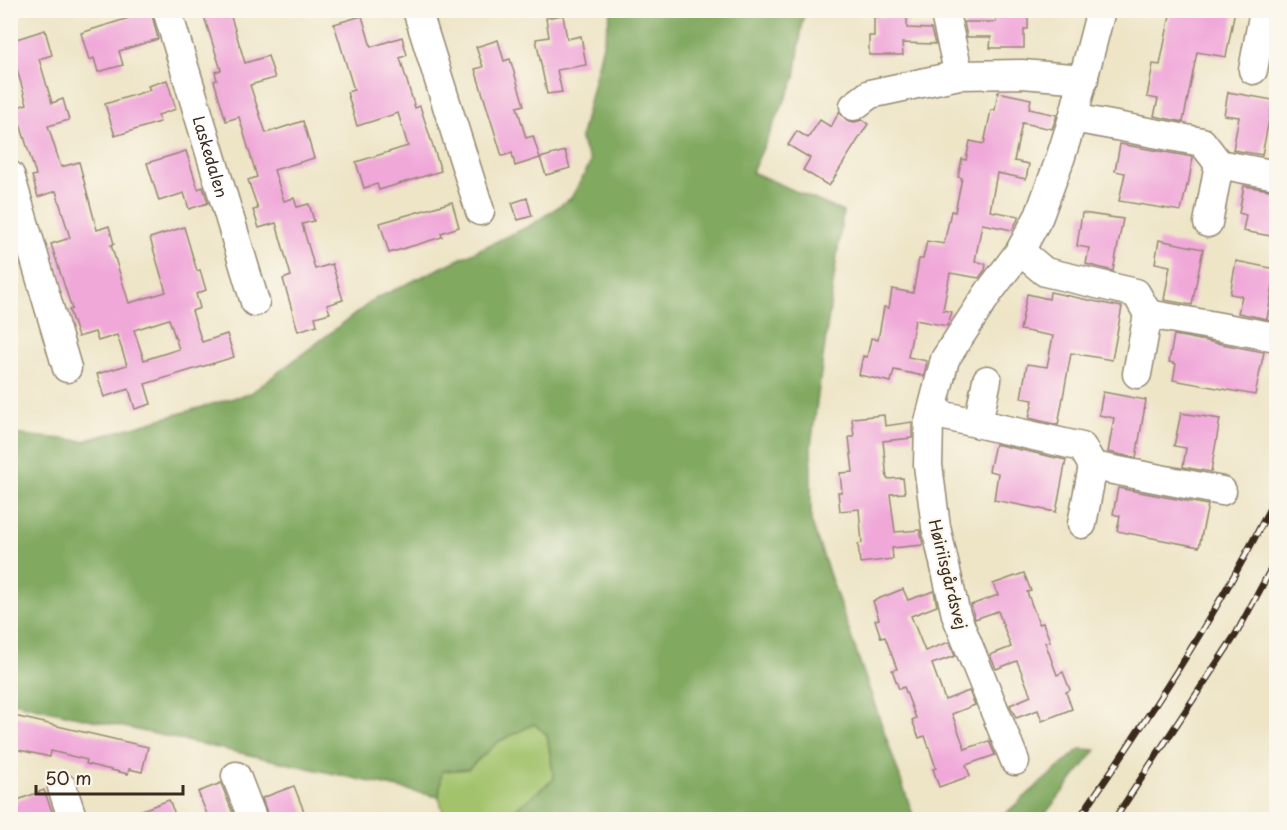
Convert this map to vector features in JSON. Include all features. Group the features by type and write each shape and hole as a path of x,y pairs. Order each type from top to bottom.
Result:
{"street":[{"name":"Laskedalen","path":"167,10 255,302"},
{"path":"417,10 480,211"},
{"path":"944,10 960,75"},
{"name":"Høiriisgårdsvej","path":"1015,761 956,615 936,527 928,465 929,422 945,359 989,292 1020,251 1039,216 1073,118 1101,10"},
{"path":"1253,70 1264,11 1276,13"},
{"path":"854,106 870,94 960,75 1022,74 1084,79"},
{"path":"1073,118 1202,142 1219,164 1276,175"},
{"path":"1208,223 1219,164"},
{"path":"10,175 67,368"},
{"path":"1020,251 1045,272 1136,293 1148,314 1137,374"},
{"path":"1148,314 1276,337"},
{"path":"978,423 987,380"},
{"path":"932,413 1082,447 1093,466 1082,524"},
{"path":"1093,466 1222,490"},
{"path":"236,776 253,819"},
{"path":"62,787 73,819"}],"green space":[{"path":"611,11 804,11 795,78 752,172 843,212 811,446 811,521 913,815 937,819 509,819 518,807 554,779 547,735 534,724 498,742 468,769 442,771 439,797 11,702 11,434 84,441 251,393 375,299 531,225 571,198 591,162 580,140"},
{"path":"534,723 547,735 554,779 518,807 509,819 445,819 439,797 442,771 468,769 498,742"},
{"path":"1080,749 1096,750 1041,819 999,819"}],"building":[{"path":"202,10 229,10 245,63 268,56 275,78 250,85 266,133 303,121 314,158 274,170 284,201 294,198 297,207 309,204 314,221 302,224 315,269 332,264 343,300 327,305 330,313 315,317 317,325 298,331 283,279 291,276 276,223 259,228 253,210 258,209 248,180 257,177 239,117 226,121 214,81 217,80 215,72 221,70"},
{"path":"1028,10 1028,29 1024,29 1024,48 990,48 991,37 967,37 964,22 996,22 996,11"},
{"path":"1171,10 1235,10 1226,57 1197,52 1183,122 1154,116 1158,99 1147,97 1153,64 1160,65"},
{"path":"151,11 158,39 119,51 123,65 98,72 94,58 89,60 81,33"},
{"path":"563,15 567,39 581,36 586,65 557,70 562,92 547,94 536,39 549,37 546,18"},
{"path":"362,16 371,47 402,37 407,55 400,58 415,108 420,106 441,171 379,190 377,184 364,188 356,162 408,146 398,113 357,126 347,92 354,90 334,24"},
{"path":"907,16 907,28 931,29 935,44 902,43 903,55 869,55 869,36 874,36 874,17"},
{"path":"45,30 52,55 39,59 52,103 63,99 69,120 48,126 61,167 79,162 97,230 109,226 114,244 111,245 129,303 166,292 150,238 184,227 197,271 200,270 206,290 196,294 200,308 192,311 202,342 227,334 234,357 145,384 151,404 135,409 129,389 104,397 97,374 127,365 117,335 98,341 95,332 78,337 69,310 72,309 51,244 70,238 56,191 38,197 32,176 36,175 15,108 27,104 16,66 10,68 10,41","holes":["169,319 179,349 144,360 134,330"]},
{"path":"498,40 504,61 510,59 524,105 517,107 526,138 533,136 540,158 515,166 512,153 502,156 475,69 483,67 476,47"},
{"path":"167,80 176,109 158,115 160,122 115,136 105,104 150,90 148,86"},
{"path":"998,92 1031,99 1029,109 1057,115 1052,129 1022,123 1014,161 1029,164 1026,179 997,173 990,211 1019,216 1017,221 1012,230 982,224 975,261 986,264 985,270 979,278 950,273 943,310 952,312 947,326 915,320 908,357 927,361 924,376 894,370 891,382 859,375 863,356 867,357 871,338 878,340 884,307 889,308 892,289 913,293 919,259 923,259 927,241 944,244 951,211 955,212 962,178 958,177 962,159 966,160 970,141 984,144 991,110 995,110"},
{"path":"1228,92 1273,100 1262,155 1233,150 1239,117 1224,115"},
{"path":"839,112 848,121 862,120 868,124 829,186 803,170 810,158 788,145 797,131 808,138 820,120 831,127"},
{"path":"1120,144 1193,157 1181,211 1119,201 1125,173 1115,171"},
{"path":"186,151 198,189 203,187 208,203 189,209 184,193 159,201 147,163"},
{"path":"565,151 570,168 546,175 540,158"},
{"path":"1244,186 1276,191 1276,237 1243,231 1246,215 1239,213"},
{"path":"527,198 532,216 518,220 512,203"},
{"path":"452,202 459,227 441,233 442,237 389,253 380,223"},
{"path":"1082,213 1123,219 1113,271 1086,264 1089,248 1077,246"},
{"path":"1159,240 1203,249 1192,305 1164,300 1170,266 1155,263"},
{"path":"1236,261 1276,269 1267,319 1238,313 1242,296 1230,294"},
{"path":"1050,292 1122,307 1112,360 1071,353 1058,425 1029,418 1033,400 1021,398 1027,364 1047,367 1053,336 1020,330 1027,294 1049,299"},
{"path":"1174,335 1264,352 1255,395 1173,380 1176,364 1169,362"},
{"path":"1103,392 1146,400 1136,458 1108,452 1114,418 1099,415"},
{"path":"1181,413 1220,419 1211,472 1183,467 1186,448 1174,446"},
{"path":"884,415 885,426 912,422 912,438 883,441 887,479 903,478 905,493 890,494 895,532 920,530 923,545 892,548 893,559 860,563 858,544 862,543 859,509 840,511 838,492 842,492 840,473 853,472 849,437 854,437 852,418"},
{"path":"995,444 1066,460 1056,512 994,500 998,473 989,471"},
{"path":"1118,488 1208,505 1199,547 1117,531 1120,516 1113,514"},
{"path":"1024,573 1031,591 1027,592 1039,624 1043,623 1050,641 1045,642 1057,675 1063,672 1070,690 1066,692 1072,709 1042,721 1038,710 1016,718 1010,705 1031,696 1017,661 996,669 990,655 1011,647 998,611 975,619 971,605 998,595 993,584"},
{"path":"903,589 908,600 934,591 937,606 911,616 925,651 949,642 955,656 932,664 945,700 969,691 975,705 952,714 965,749 989,741 995,755 966,765 970,776 939,787 933,769 936,768 925,736 919,738 912,720 916,718 904,687 899,689 892,670 897,669 885,637 881,638 875,620 879,619 873,601"},
{"path":"10,715 148,747 142,772 129,769 128,774 86,764 87,760 51,751 50,757 10,748"},
{"path":"221,783 235,819 209,819 198,792"},
{"path":"294,786 307,819 269,819 262,798"},
{"path":"44,790 55,819 10,819 10,803"},
{"path":"169,800 177,819 121,819 121,818"}],"railway":[{"path":"1078,820 1158,701 1208,621 1276,496"},
{"path":"1114,820 1236,634 1276,560"}]}
